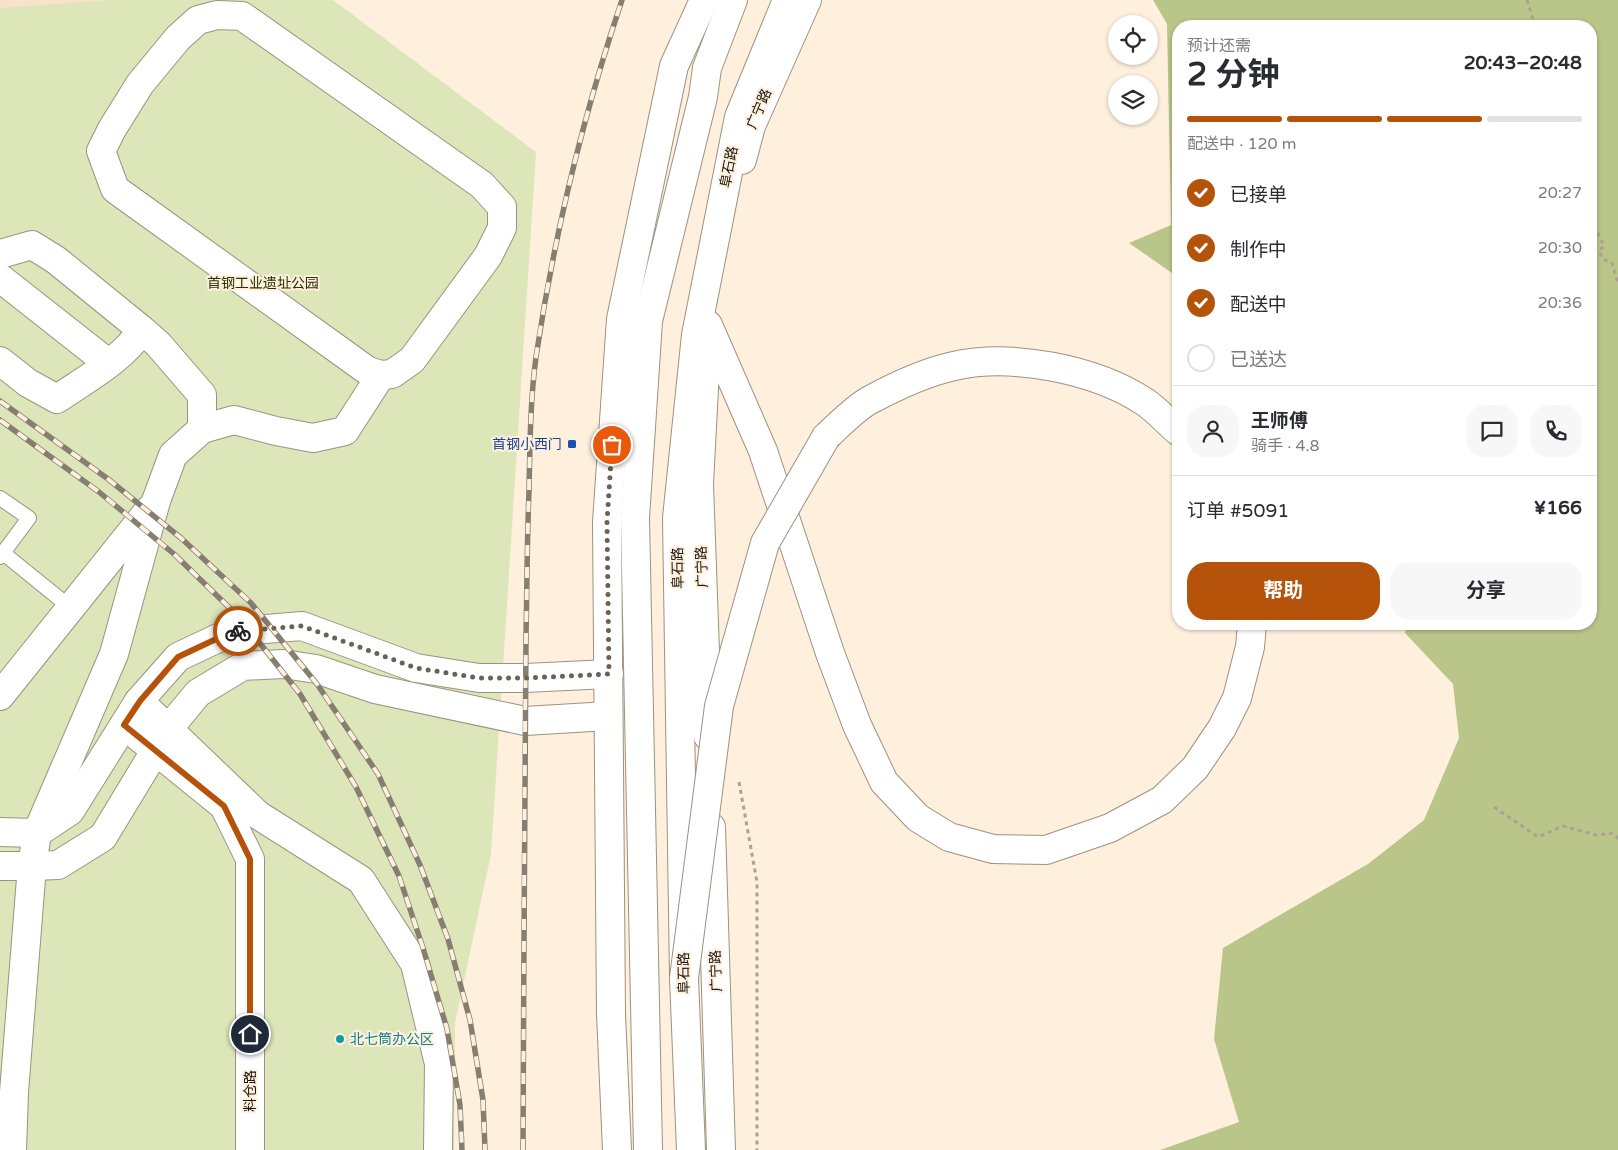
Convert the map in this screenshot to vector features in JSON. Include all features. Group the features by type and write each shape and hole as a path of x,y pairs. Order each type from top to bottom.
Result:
{"main road":[{"path":"617,1150 610,1014 607,522 621,319 674,66 704,0"},
{"path":"648,1150 634,518 648,321 703,97 707,68 733,0"},
{"name":"阜石路","path":"691,1150 684,978 677,518 696,335 739,117 786,0"},
{"name":"广宁路","path":"721,1150 699,484 708,325 728,216 751,126 807,0"},
{"path":"217,15 242,16 482,185 502,207 502,228 488,256 412,360 392,374 381,375 368,371 114,189 101,151 112,128 140,84 178,38 198,20 217,15"},
{"path":"0,254 32,245 56,260 142,330 158,344 202,395 202,429"},
{"path":"0,278 108,363"},
{"path":"708,325 763,451 830,653 857,725 884,782 918,818 949,837 993,849 1046,850 1110,828 1162,800 1195,768 1222,728 1234,706 1250,647 1251,630"},
{"path":"0,361 28,383 57,398 108,363 135,341 142,330"},
{"path":"684,978 719,706 765,543 826,436 868,401 916,379 954,366 984,362 1022,362 1062,368 1104,381 1145,402 1172,426"},
{"path":"12,1150 14,1092 32,866 37,832 114,654 156,501 173,455 202,429 234,420 313,438 345,431 381,375"},
{"path":"0,696 156,501"},
{"path":"0,832 37,832 70,811 140,701 178,657 231,632 302,626 416,668 479,678 609,674"},
{"path":"0,866 58,866 103,837 162,740 198,693 243,666 283,664 316,669 375,689 526,721 608,716"},
{"path":"140,701 162,740 258,815 361,880 367,889 414,964 439,1064 438,1150"},
{"name":"料仓路","path":"124,725 162,740 224,806 250,859 250,1150"}],"lane":[{"path":"0,498 30,518 1,555 71,608"}],"path":[{"path":"1527,0 1532,20"},
{"path":"1597,231 1604,246 1599,251 1604,259 1612,263 1618,283"},
{"path":"1494,807 1538,837 1564,826 1596,835 1614,832 1618,839"}],"shaded area":[{"path":"0,0 254,0 247,2 0,8"}],"green space":[{"name":"首钢工业遗址公园","path":"112,0 333,0 536,152 491,854 455,1023 454,1150 0,1150 0,8"},
{"path":"1153,0 1618,0 1618,1150 1160,1150 1239,1122 1214,1039 1223,948 1368,864 1424,820 1459,738 1453,684 1405,633 1406,630 1597,630 1597,20 1172,20 1172,273 1129,243 1171,225 1167,24"}],"railway":[{"path":"523,1150 527,545 533,391 543,312 571,177 582,132 622,0"},
{"path":"0,401 108,479 181,538 251,603 317,684 378,774 420,865 448,939 470,1020 483,1100 485,1150"},
{"path":"0,420 99,492 174,554 240,618 300,694 356,787 399,876 447,1029 460,1105 462,1150"}],"way so far":[{"path":"238,631 302,626 416,668 479,678 609,674 607,522 612,445"}],"place":[{"name":"首钢小西门","path":"572,444"},
{"name":"北七筒办公区","path":"340,1039"}],"route":[{"path":"238,631 231,632 178,657 140,701 124,725 224,806 250,859 250,1034"}]}
